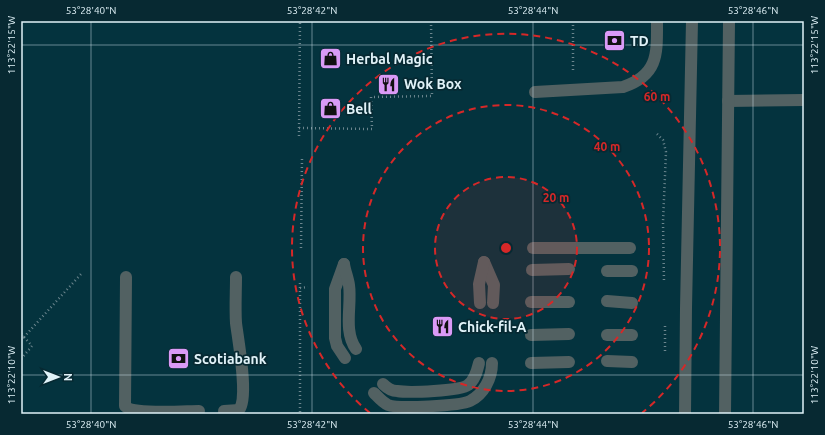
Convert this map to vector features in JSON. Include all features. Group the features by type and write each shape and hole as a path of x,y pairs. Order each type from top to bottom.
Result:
{"lane":[{"path":"535,92 623,87 635,83 642,78 654,62 657,46 657,21"},
{"path":"685,414 692,21"},
{"path":"725,414 729,21"},
{"path":"728,101 804,100"},
{"path":"533,248 630,248"},
{"path":"480,303 479,284 484,262 494,285 493,303"},
{"path":"344,358 337,346 335,338 335,289 344,264 349,286 350,335 352,344 356,349"},
{"path":"532,270 569,269"},
{"path":"607,271 632,271"},
{"path":"126,277 125,406 128,409 138,412 199,411"},
{"path":"224,411 239,410 242,407 243,399 241,354 236,322 236,277"},
{"path":"531,302 569,302"},
{"path":"607,302 632,303"},
{"path":"531,335 569,334"},
{"path":"607,335 632,335"},
{"path":"607,361 632,362"},
{"path":"531,363 569,362"},
{"path":"384,384 396,391 456,390 467,386 471,382 479,363"},
{"path":"374,393 384,402 398,407 466,403 476,397 490,379 492,363"}],"path":[{"path":"299,136 300,21"},
{"path":"299,128 372,128 371,96 432,96 431,21"},
{"path":"573,21 573,78"},
{"path":"657,134 663,140 666,152 663,222 664,282"},
{"path":"301,248 302,156"},
{"path":"24,337 82,274"},
{"path":"300,283 300,414"},
{"path":"300,288 308,288"},
{"path":"21,334 32,346 21,359"}],"shaded area":[{"path":"21,21 804,21 804,414 21,414"}],"place":[{"name":"TD","path":"615,41"},
{"name":"Herbal Magic","path":"330,59"},
{"name":"Wok Box","path":"389,84"},
{"name":"Bell","path":"330,109"},
{"name":"Chick-fil-A","path":"442,327"},
{"name":"Scotiabank","path":"178,359"}]}
